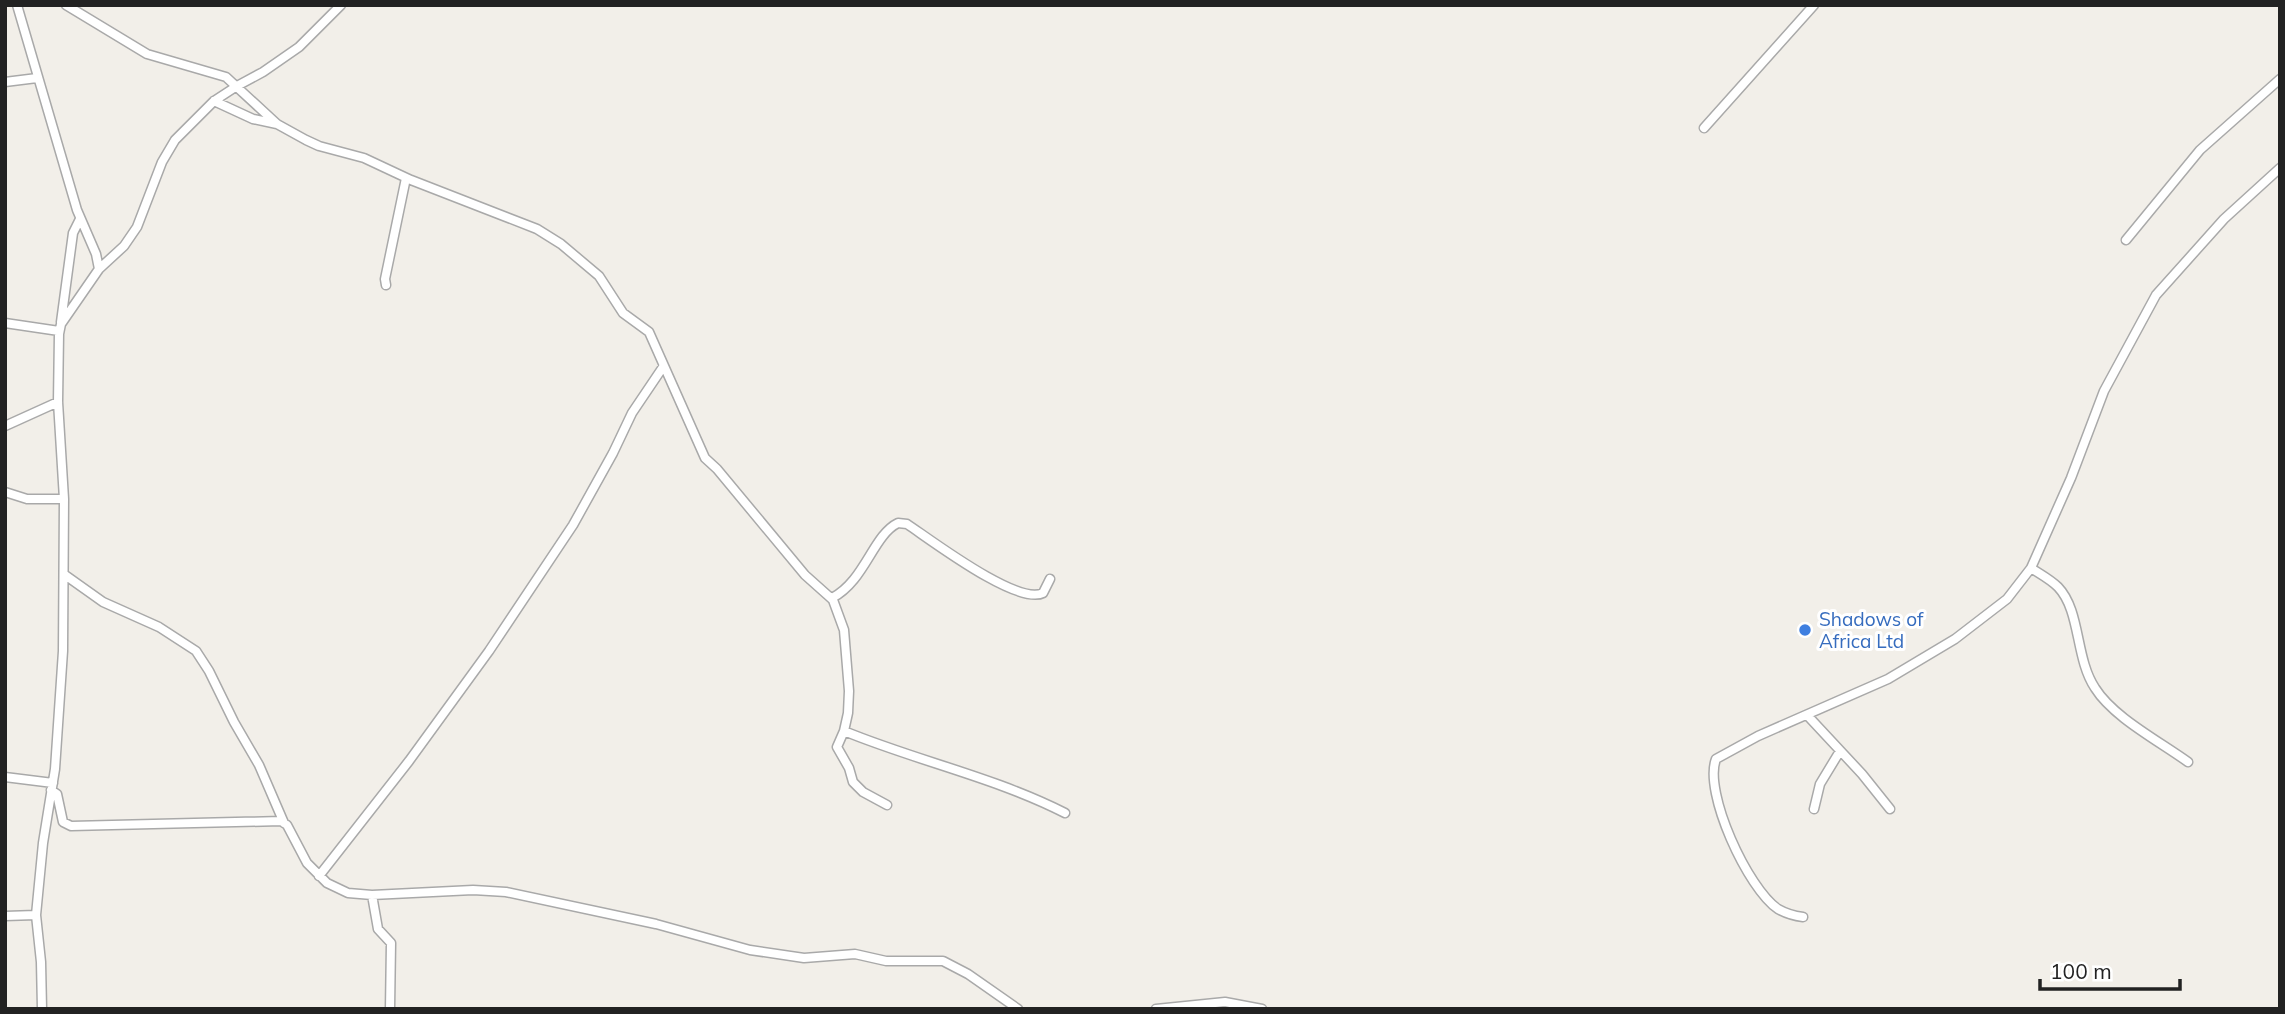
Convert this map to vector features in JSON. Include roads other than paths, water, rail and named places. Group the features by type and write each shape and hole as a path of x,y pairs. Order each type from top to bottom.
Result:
{"street":[{"path":"17,5 80,219 96,254 99,270"},
{"path":"66,5 146,54 217,73 237,86 277,124 318,146 364,158 406,178 537,229 561,244 600,276 623,313 647,329 662,357 663,367 705,458 805,575 832,598 844,630 849,702 844,731 837,747 849,768 853,782 863,792 887,806"},
{"path":"60,328 99,270 124,246 137,227 162,162 176,140 214,101 290,54 341,5"},
{"path":"1704,128 1814,5"},
{"path":"5,82 37,78"},
{"path":"2126,240 2200,150 2280,79"},
{"path":"214,101 253,119 277,124"},
{"path":"1803,917 1778,909 1746,872 1721,814 1713,766 1719,755 1888,679 1955,639 2007,600 2031,568 2071,478 2104,391 2156,295 2224,219 2280,168"},
{"path":"386,285 384,279 406,178"},
{"path":"42,1009 37,915 43,843 52,786 63,651 65,575 58,402 60,328 73,233 80,219"},
{"path":"5,323 60,328"},
{"path":"319,876 409,761 489,651 573,526 632,413 663,367"},
{"path":"5,426 58,402"},
{"path":"5,492 27,499 64,499"},
{"path":"832,598 850,585 885,535 898,523 907,524 999,584 1035,596 1043,593 1050,579"},
{"path":"2031,568 2059,588 2067,599 2083,664 2098,694 2130,721 2188,762"},
{"path":"65,575 103,602 159,627 196,651 259,765 284,823 307,863 336,889 372,895 473,890 506,892 656,924 750,950 804,958 855,954 886,961 943,961 968,974 984,988 1018,1009"},
{"path":"1807,715 1869,781 1890,808"},
{"path":"844,731 955,772 997,783 1065,813"},
{"path":"1814,809 1820,784 1840,751"},
{"path":"5,776 52,786 57,794 63,822 67,825 284,823"},
{"path":"372,895 379,929 391,943 390,1009"},
{"path":"5,916 37,915"},
{"path":"1156,1009 1226,1002 1262,1009"}],"place":[{"name":"Shadows of Africa Ltd","path":"1805,630"}]}
